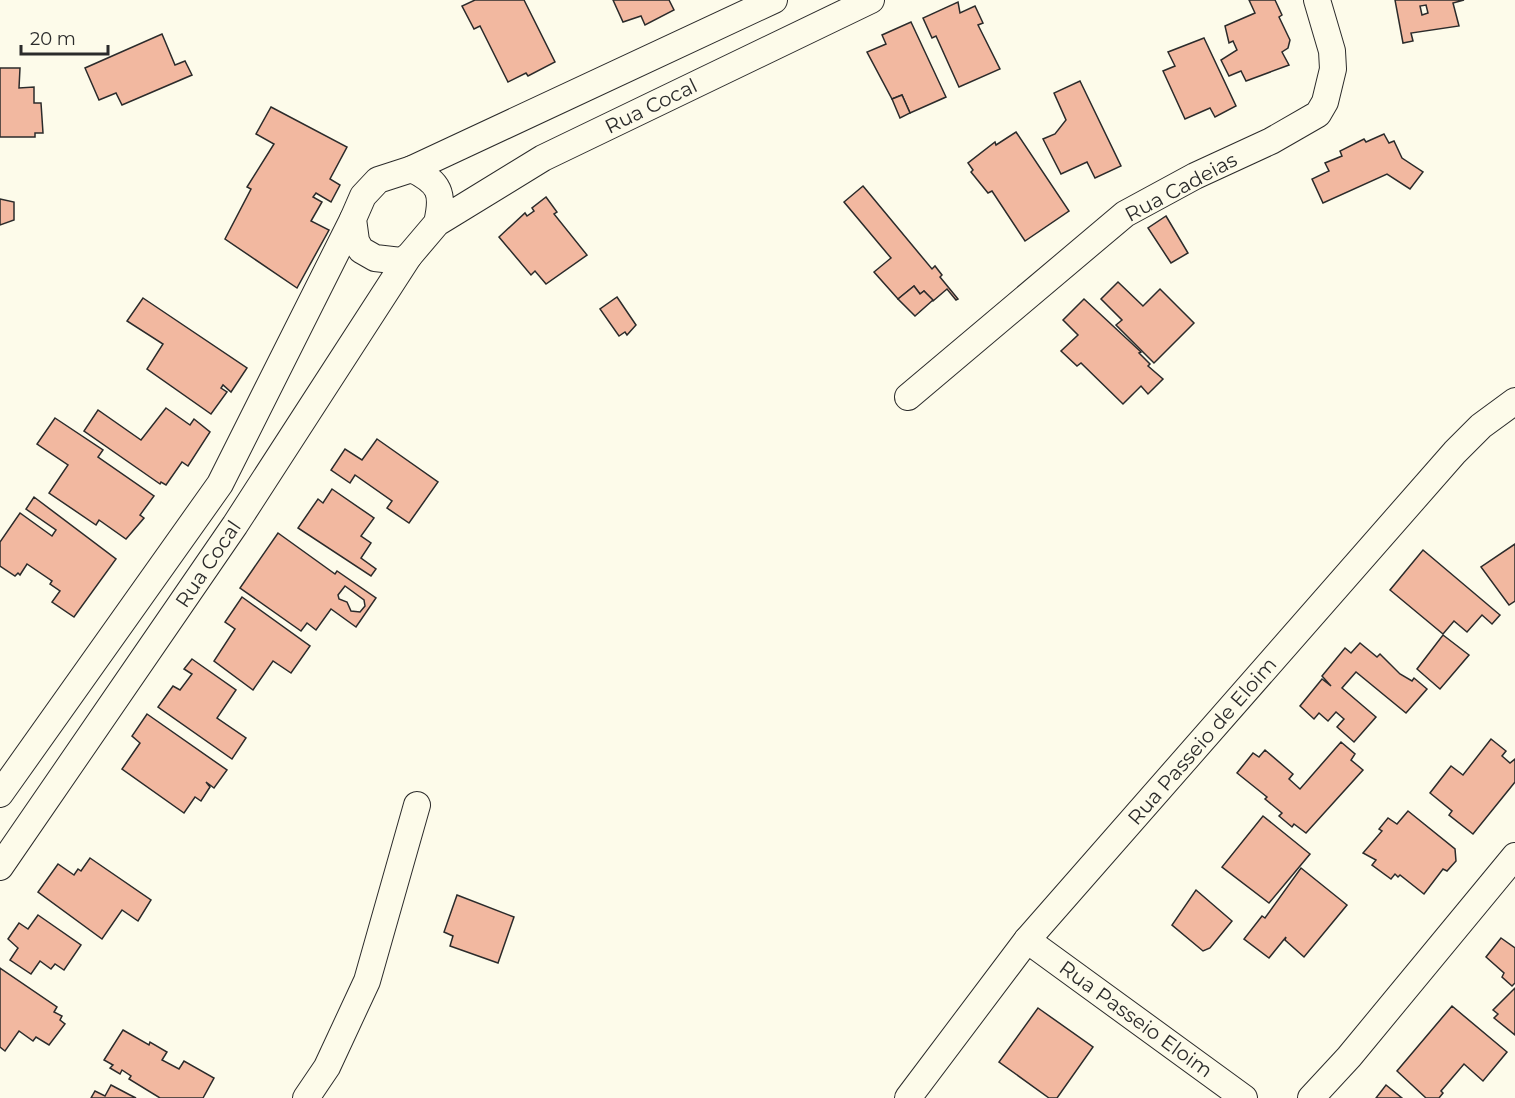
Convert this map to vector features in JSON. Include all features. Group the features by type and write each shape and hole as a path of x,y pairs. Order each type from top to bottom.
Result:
{"street":[{"path":"412,169 431,178 442,200 437,223 409,256 401,261 375,258 361,250 356,241 353,219 363,196 378,180 412,169 774,0"},
{"name":"Rua Cocal","path":"437,223 543,158 871,0"},
{"name":"Rua Cadeias","path":"908,396 1125,214 1176,186 1271,141 1318,114 1325,102 1333,69 1332,51 1317,0"},
{"name":"Rua Cocal","path":"2,787 220,484 353,219"},
{"name":"Rua Cocal","path":"0,867 235,525 409,256"},
{"name":"Rua Passeio de Eloim","path":"908,1098 1027,940 1455,452 1481,426 1515,401"},
{"path":"306,1098 327,1067 368,981 417,805"},
{"path":"1311,1098 1349,1057 1515,855"},
{"name":"Rua Passeio Eloim","path":"1027,940 1244,1098"}],"building":[{"path":"475,0 524,0 555,62 528,76 526,73 508,82 480,26 474,29 462,6"},
{"path":"613,0 669,0 674,10 645,25 641,16 623,22"},
{"path":"1249,0 1275,0 1282,15 1279,17 1290,40 1288,48 1282,52 1289,65 1246,81 1241,71 1229,76 1221,60 1237,50 1233,41 1229,43 1225,26 1255,13"},
{"path":"1395,0 1464,0 1453,3 1459,26 1411,33 1413,41 1403,43","holes":["1426,5 1428,13 1422,15 1420,6"]},
{"path":"958,2 960,13 975,6 983,23 978,25 1000,69 959,87 936,36 932,38 923,18"},
{"path":"911,22 946,97 910,113 902,95 892,99 867,52 886,44 882,35"},
{"path":"162,34 175,65 185,61 192,75 122,105 116,93 99,100 85,68"},
{"path":"1204,38 1236,106 1215,117 1210,108 1185,119 1163,71 1175,66 1168,52"},
{"path":"0,68 20,68 19,88 34,87 34,103 41,103 43,133 35,133 35,137 0,137"},
{"path":"1080,81 1121,166 1095,178 1087,162 1061,174 1043,139 1055,134 1066,120 1054,93"},
{"path":"902,95 910,113 900,118 892,99"},
{"path":"271,107 347,147 330,179 340,185 331,202 316,193 313,197 322,202 311,221 329,230 297,288 225,239 251,189 247,187 274,144 256,134"},
{"path":"1016,132 1069,211 1025,241 992,191 988,193 971,172 973,170 968,163 995,142 996,145"},
{"path":"1384,134 1389,143 1394,141 1402,158 1423,172 1410,189 1387,174 1323,203 1312,179 1329,171 1325,163 1342,156 1340,151 1364,139 1366,142"},
{"path":"863,186 932,269 935,266 942,275 940,277 958,299 956,300 947,289 933,301 924,291 920,294 914,286 898,299 874,272 891,258 844,202"},
{"path":"546,197 557,212 554,214 587,255 546,284 535,271 531,275 499,237 525,213 527,216 534,211 532,208"},
{"path":"0,199 14,202 14,220 0,225"},
{"path":"1166,216 1188,253 1171,263 1148,228"},
{"path":"1118,282 1143,306 1160,289 1194,323 1154,363 1116,325 1122,320 1101,299"},
{"path":"914,286 920,294 924,291 933,300 915,316 898,299"},
{"path":"617,297 636,325 627,335 625,332 619,336 600,309"},
{"path":"143,298 247,368 231,392 223,385 221,388 227,392 211,414 147,369 163,344 127,321"},
{"path":"1084,299 1141,352 1139,353 1150,364 1148,366 1163,379 1148,394 1141,386 1123,404 1081,363 1077,366 1061,351 1078,335 1063,320"},
{"path":"166,408 190,425 194,419 210,432 188,466 182,462 166,485 161,482 160,484 84,431 98,410 141,440"},
{"path":"55,418 103,450 98,457 154,496 140,515 144,518 126,539 99,520 96,525 49,493 68,465 37,444"},
{"path":"377,439 438,482 409,523 387,508 392,501 355,475 350,483 331,470 345,449 362,460"},
{"path":"332,489 374,518 361,536 371,543 361,558 376,569 371,576 298,528 318,499 323,503"},
{"path":"34,497 116,559 74,617 52,602 60,591 50,584 52,581 27,564 20,575 18,573 15,576 0,566 0,542 20,513 52,536 56,530 26,509"},
{"path":"278,533 335,574 337,571 376,598 356,627 331,609 316,630 307,623 301,631 240,588","holes":["345,586 364,600 365,606 360,612 351,611 347,602 339,599 338,595"]},
{"path":"1515,544 1515,601 1509,605 1481,567"},
{"path":"1423,550 1500,615 1492,624 1482,615 1467,632 1454,621 1443,634 1390,590"},
{"path":"242,597 310,646 291,673 273,661 253,690 214,661 235,629 225,622"},
{"path":"1443,635 1469,655 1440,689 1417,669"},
{"path":"1360,643 1377,657 1380,654 1400,674 1412,681 1414,678 1427,689 1406,713 1356,672 1342,688 1376,717 1354,742 1337,727 1344,719 1336,712 1328,721 1319,713 1314,719 1300,706 1322,679 1331,686 1322,676 1345,648 1351,653"},
{"path":"192,659 236,690 217,718 246,738 232,759 158,707 173,686 180,690 192,674 184,669"},
{"path":"147,714 227,770 214,788 206,782 210,787 201,801 195,797 184,813 122,769 140,743 132,736"},
{"path":"1491,739 1506,751 1502,756 1510,763 1515,759 1515,782 1473,834 1449,815 1452,811 1430,793 1451,766 1463,775"},
{"path":"1341,742 1355,754 1351,760 1363,770 1306,833 1294,824 1292,827 1279,816 1282,813 1265,799 1267,797 1237,773 1253,753 1259,757 1265,750 1293,774 1289,779 1300,789"},
{"path":"1408,811 1455,849 1456,861 1447,871 1443,869 1424,894 1400,875 1398,877 1395,874 1391,879 1372,865 1376,860 1363,853 1382,831 1379,829 1388,818 1397,824"},
{"path":"1263,816 1310,854 1269,903 1222,867"},
{"path":"90,858 151,900 138,921 122,910 102,939 38,892 58,864 74,875 78,869 81,871"},
{"path":"1301,868 1347,905 1304,957 1285,940 1286,937 1269,958 1244,939 1262,916 1265,918"},
{"path":"1196,890 1232,921 1210,948 1203,951 1172,925"},
{"path":"457,895 514,917 498,963 450,946 453,936 444,932"},
{"path":"38,915 81,945 64,970 55,964 51,969 40,961 31,974 10,960 18,948 8,939 19,923 28,929"},
{"path":"1501,938 1515,948 1515,983 1512,986 1502,977 1504,973 1486,957"},
{"path":"0,968 57,1007 54,1012 62,1016 60,1020 65,1024 49,1045 36,1037 33,1041 19,1031 5,1051 0,1047"},
{"path":"1515,988 1515,1035 1494,1018 1498,1014 1493,1010"},
{"path":"1452,1006 1507,1052 1483,1081 1464,1064 1441,1091 1443,1093 1439,1098 1426,1098 1397,1071"},
{"path":"1038,1008 1093,1047 1057,1098 1049,1098 999,1062"},
{"path":"123,1030 167,1052 162,1060 179,1069 184,1061 214,1078 203,1098 160,1098 129,1079 131,1076 122,1070 120,1074 110,1068 113,1065 104,1060"},
{"path":"111,1085 136,1098 91,1098 95,1091 105,1096"},
{"path":"1386,1085 1402,1098 1376,1098"}]}
